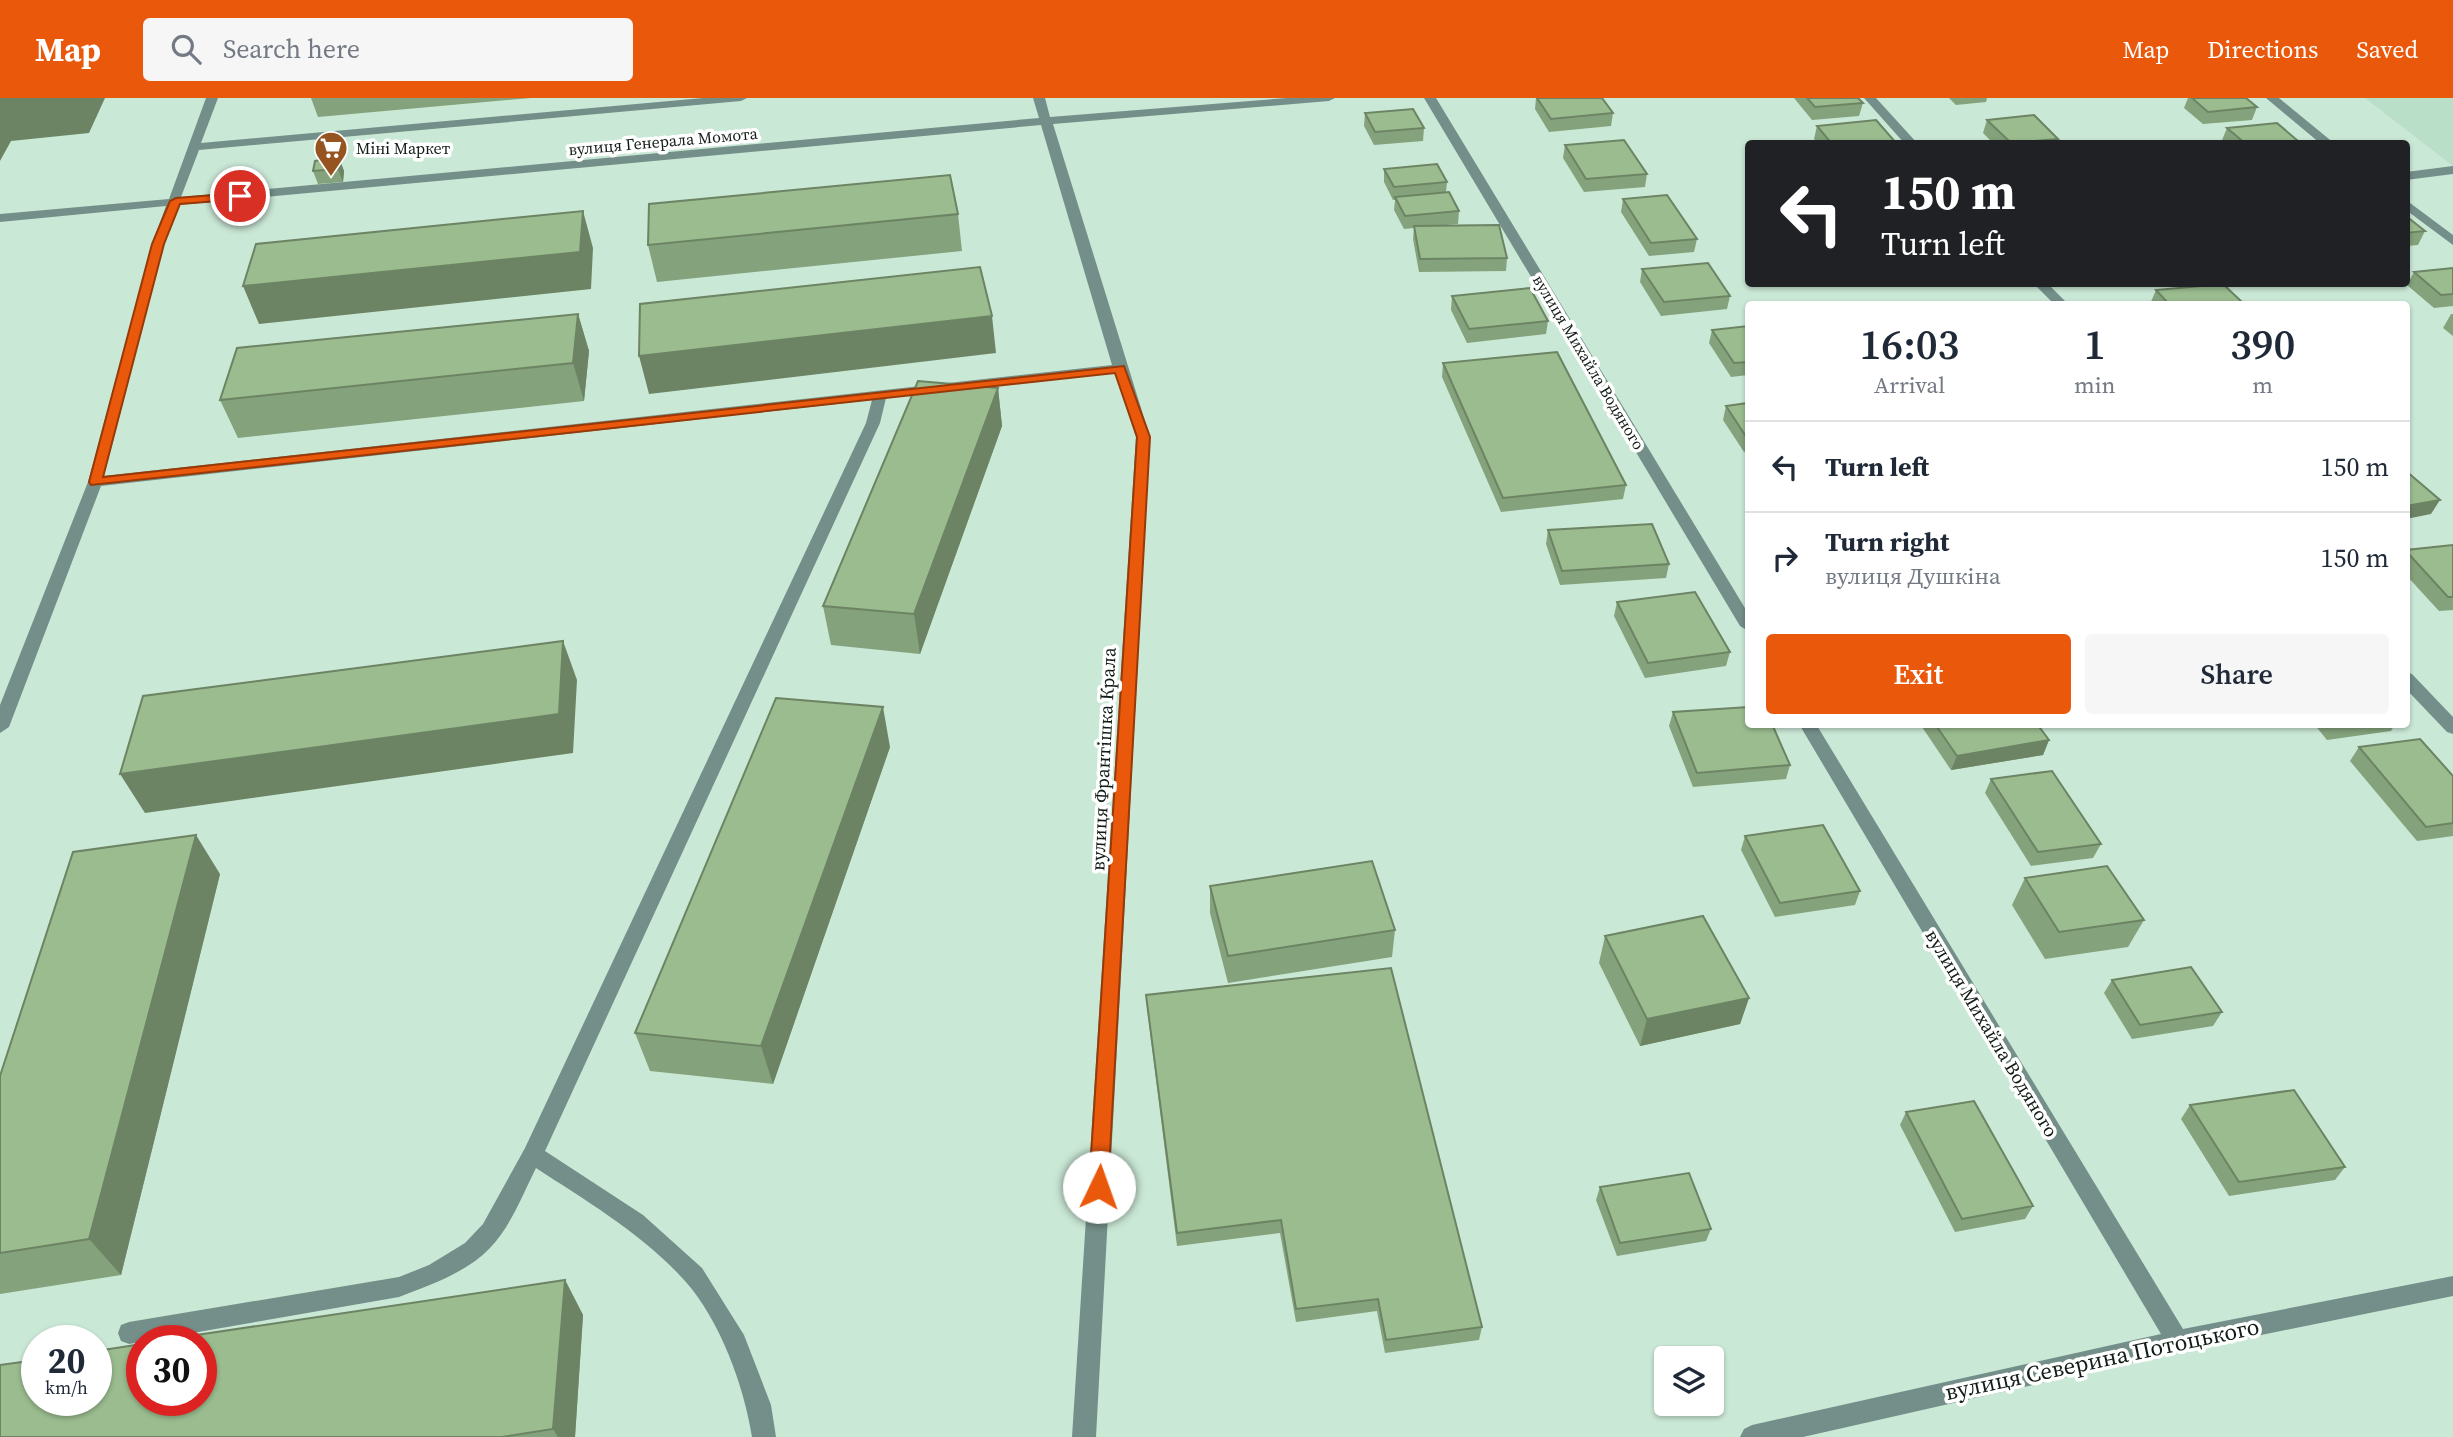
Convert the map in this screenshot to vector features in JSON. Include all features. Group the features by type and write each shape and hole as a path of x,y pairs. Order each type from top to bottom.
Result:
{"street":[{"path":"0,727 95,482 158,244 212,98"},
{"path":"195,147 741,98"},
{"name":"вулиця Франтішка Крала","path":"1039,98 1143,437 1084,1437"},
{"name":"вулиця Генерала Момота","path":"0,218 1045,121 1329,98"},
{"name":"вулиця Михайла Водяного","path":"1430,98 1745,621"},
{"path":"1870,98 1908,140"},
{"path":"2272,98 2324,140"},
{"path":"2410,175 2453,170"},
{"path":"2410,207 2453,241"},
{"path":"2044,287 2058,301"},
{"path":"95,482 1120,368"},
{"path":"176,1325 399,1287 430,1276 464,1256 490,1233 533,1154 873,423 880,394"},
{"path":"2410,682 2453,728"},
{"name":"вулиця Михайла Водяного","path":"1809,728 2178,1341"},
{"path":"533,1154 635,1222 694,1275 733,1335 760,1405 764,1437"},
{"name":"вулиця Северина Потоцького","path":"1752,1437 2178,1341 2453,1286"}],"shaded area":[{"path":"2365,98 2453,98 2453,166"}],"building":[{"path":"1537,98 1602,98 1613,113 1551,119"},
{"path":"1807,98 1858,98 1863,103 1815,107"},
{"path":"2192,98 2246,98 2257,107 2208,112"},
{"path":"1413,109 1424,128 1375,132 1365,113"},
{"path":"2034,115 2058,139 2008,140 1987,120"},
{"path":"1876,120 1894,140 1829,140 1817,126"},
{"path":"2277,123 2297,140 2241,140 2227,128"},
{"path":"1624,140 1647,174 1586,179 1565,145"},
{"path":"339,158 338,169 313,171 315,161"},
{"path":"1437,164 1447,182 1394,187 1384,169"},
{"path":"950,175 958,214 648,245 649,204"},
{"path":"1449,192 1459,211 1405,216 1395,197"},
{"path":"1667,195 1697,239 1651,243 1623,199"},
{"path":"583,211 580,252 243,286 256,244"},
{"path":"2410,219 2425,231 2410,233"},
{"path":"1499,225 1507,258 1420,259 1414,226"},
{"path":"1708,263 1730,296 1664,302 1642,269"},
{"path":"980,267 992,316 639,356 640,304"},
{"path":"2453,268 2453,294 2441,295 2414,272"},
{"path":"2226,287 2241,301 2166,301 2156,290"},
{"path":"1530,288 1548,321 1469,329 1452,296"},
{"path":"578,314 573,363 220,400 237,348"},
{"path":"1745,326 1745,362 1734,363 1712,330"},
{"path":"1557,352 1626,485 1503,498 1443,363"},
{"path":"918,381 998,388 914,614 823,606"},
{"path":"1745,403 1745,435 1726,406"},
{"path":"2410,474 2440,500 2410,505"},
{"path":"1652,524 1669,564 1562,571 1548,530"},
{"path":"2453,545 2453,597 2448,597 2410,555 2410,550"},
{"path":"1695,592 1730,652 1648,663 1617,602"},
{"path":"563,641 559,714 120,774 143,696"},
{"path":"776,698 883,707 761,1046 635,1033"},
{"path":"1745,707 1745,728 1774,728 1790,765 1697,773 1673,712"},
{"path":"1938,728 2040,728 2049,740 1957,756"},
{"path":"2420,739 2453,776 2453,823 2426,827 2359,747"},
{"path":"2052,771 2101,844 2038,852 1991,779"},
{"path":"1823,825 1860,891 1780,903 1745,836"},
{"path":"196,835 89,1239 0,1253 0,1076 73,852"},
{"path":"1372,861 1395,930 1228,956 1210,886"},
{"path":"2107,866 2144,920 2059,932 2025,878"},
{"path":"1703,916 1749,998 1647,1019 1605,936"},
{"path":"2191,967 2222,1012 2140,1025 2112,980"},
{"path":"1391,968 1482,1327 1386,1340 1378,1299 1296,1309 1281,1220 1177,1233 1146,995"},
{"path":"2294,1090 2345,1167 2239,1182 2190,1105"},
{"path":"1974,1101 2033,1206 1962,1219 1906,1112"},
{"path":"1689,1173 1711,1229 1620,1243 1600,1187"},
{"path":"565,1280 553,1429 502,1437 0,1437 0,1365 21,1362 21,1416 112,1416 112,1349 126,1346 126,1416 217,1416 217,1332"}],"place":[{"name":"Міні Маркет","path":"331,178"}],"route":[{"path":"240,196 176,201 158,244 95,482 1120,368 1143,437 1099,1187"}]}
